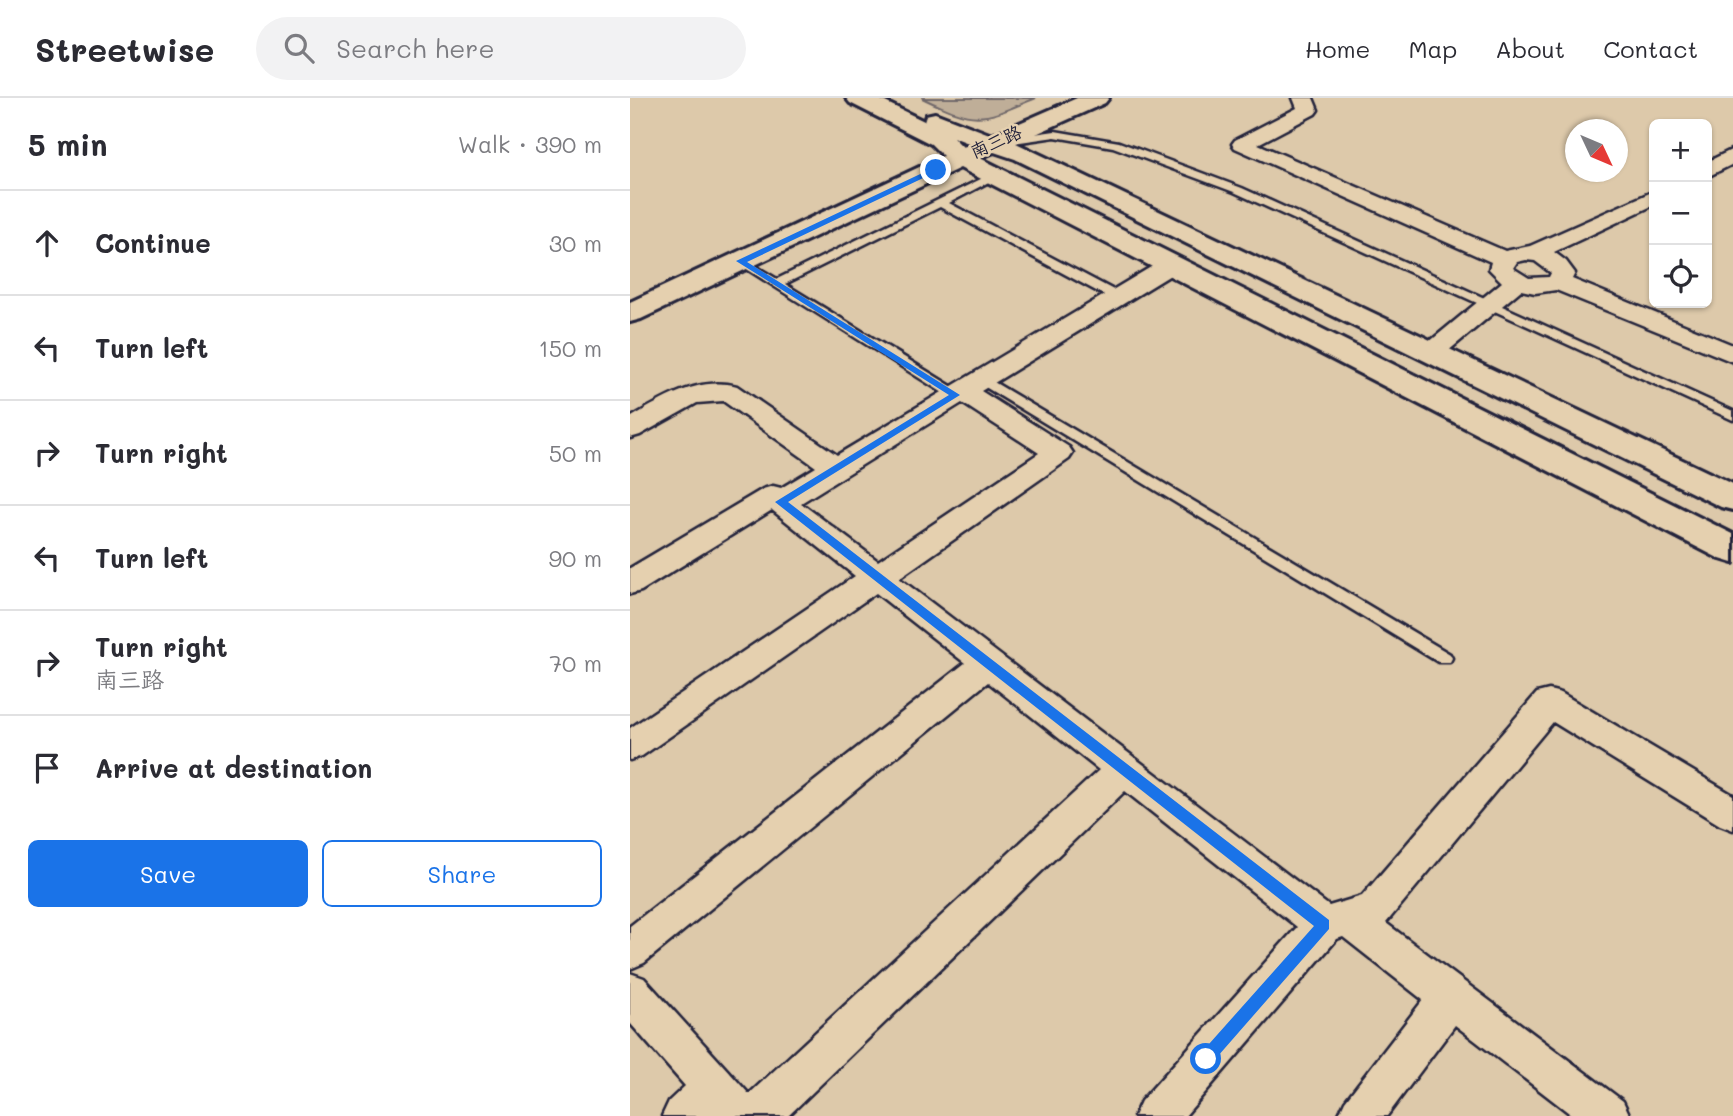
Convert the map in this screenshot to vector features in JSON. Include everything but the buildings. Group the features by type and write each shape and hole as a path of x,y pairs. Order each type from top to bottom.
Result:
{"main road":[{"path":"858,98 940,139 971,148 1024,154 1733,498"},
{"path":"891,98 971,148 995,176 1733,550"},
{"name":"南三路","path":"630,313 1072,98"},
{"name":"南三路","path":"630,298 971,148 1097,98"}],"street":[{"path":"1303,98 1308,110 1242,144 1505,259 1520,253 1534,253 1649,199"},
{"path":"1712,168 1733,155"},
{"path":"1505,259 1502,270 1516,282 1545,287 1558,282 1563,273 1559,265 1534,253"},
{"path":"780,502 1169,266"},
{"path":"1432,352 1516,282"},
{"path":"1558,282 1733,354"},
{"path":"630,746 1059,453 966,389"},
{"path":"630,429 691,396 728,391 836,468"},
{"path":"630,583 773,496 1124,769 1336,922 1451,997 1608,1116"},
{"path":"630,950 988,663"},
{"path":"1156,1116 1336,922 1374,910 1549,703 1733,814"},
{"path":"757,1116 1124,769"},
{"path":"630,992 713,1107"},
{"path":"1360,1116 1451,997"}],"lane":[{"path":"971,148 1055,134 1115,144 1238,190 1733,416"},
{"path":"776,284 995,176"},
{"path":"940,203 1117,297"},
{"path":"740,261 776,284 1444,658"}],"shaded area":[{"path":"922,98 1036,98 979,117 956,113"}],"route":[{"path":"936,170 740,261 956,395 780,502 1324,925 1206,1059"}]}
